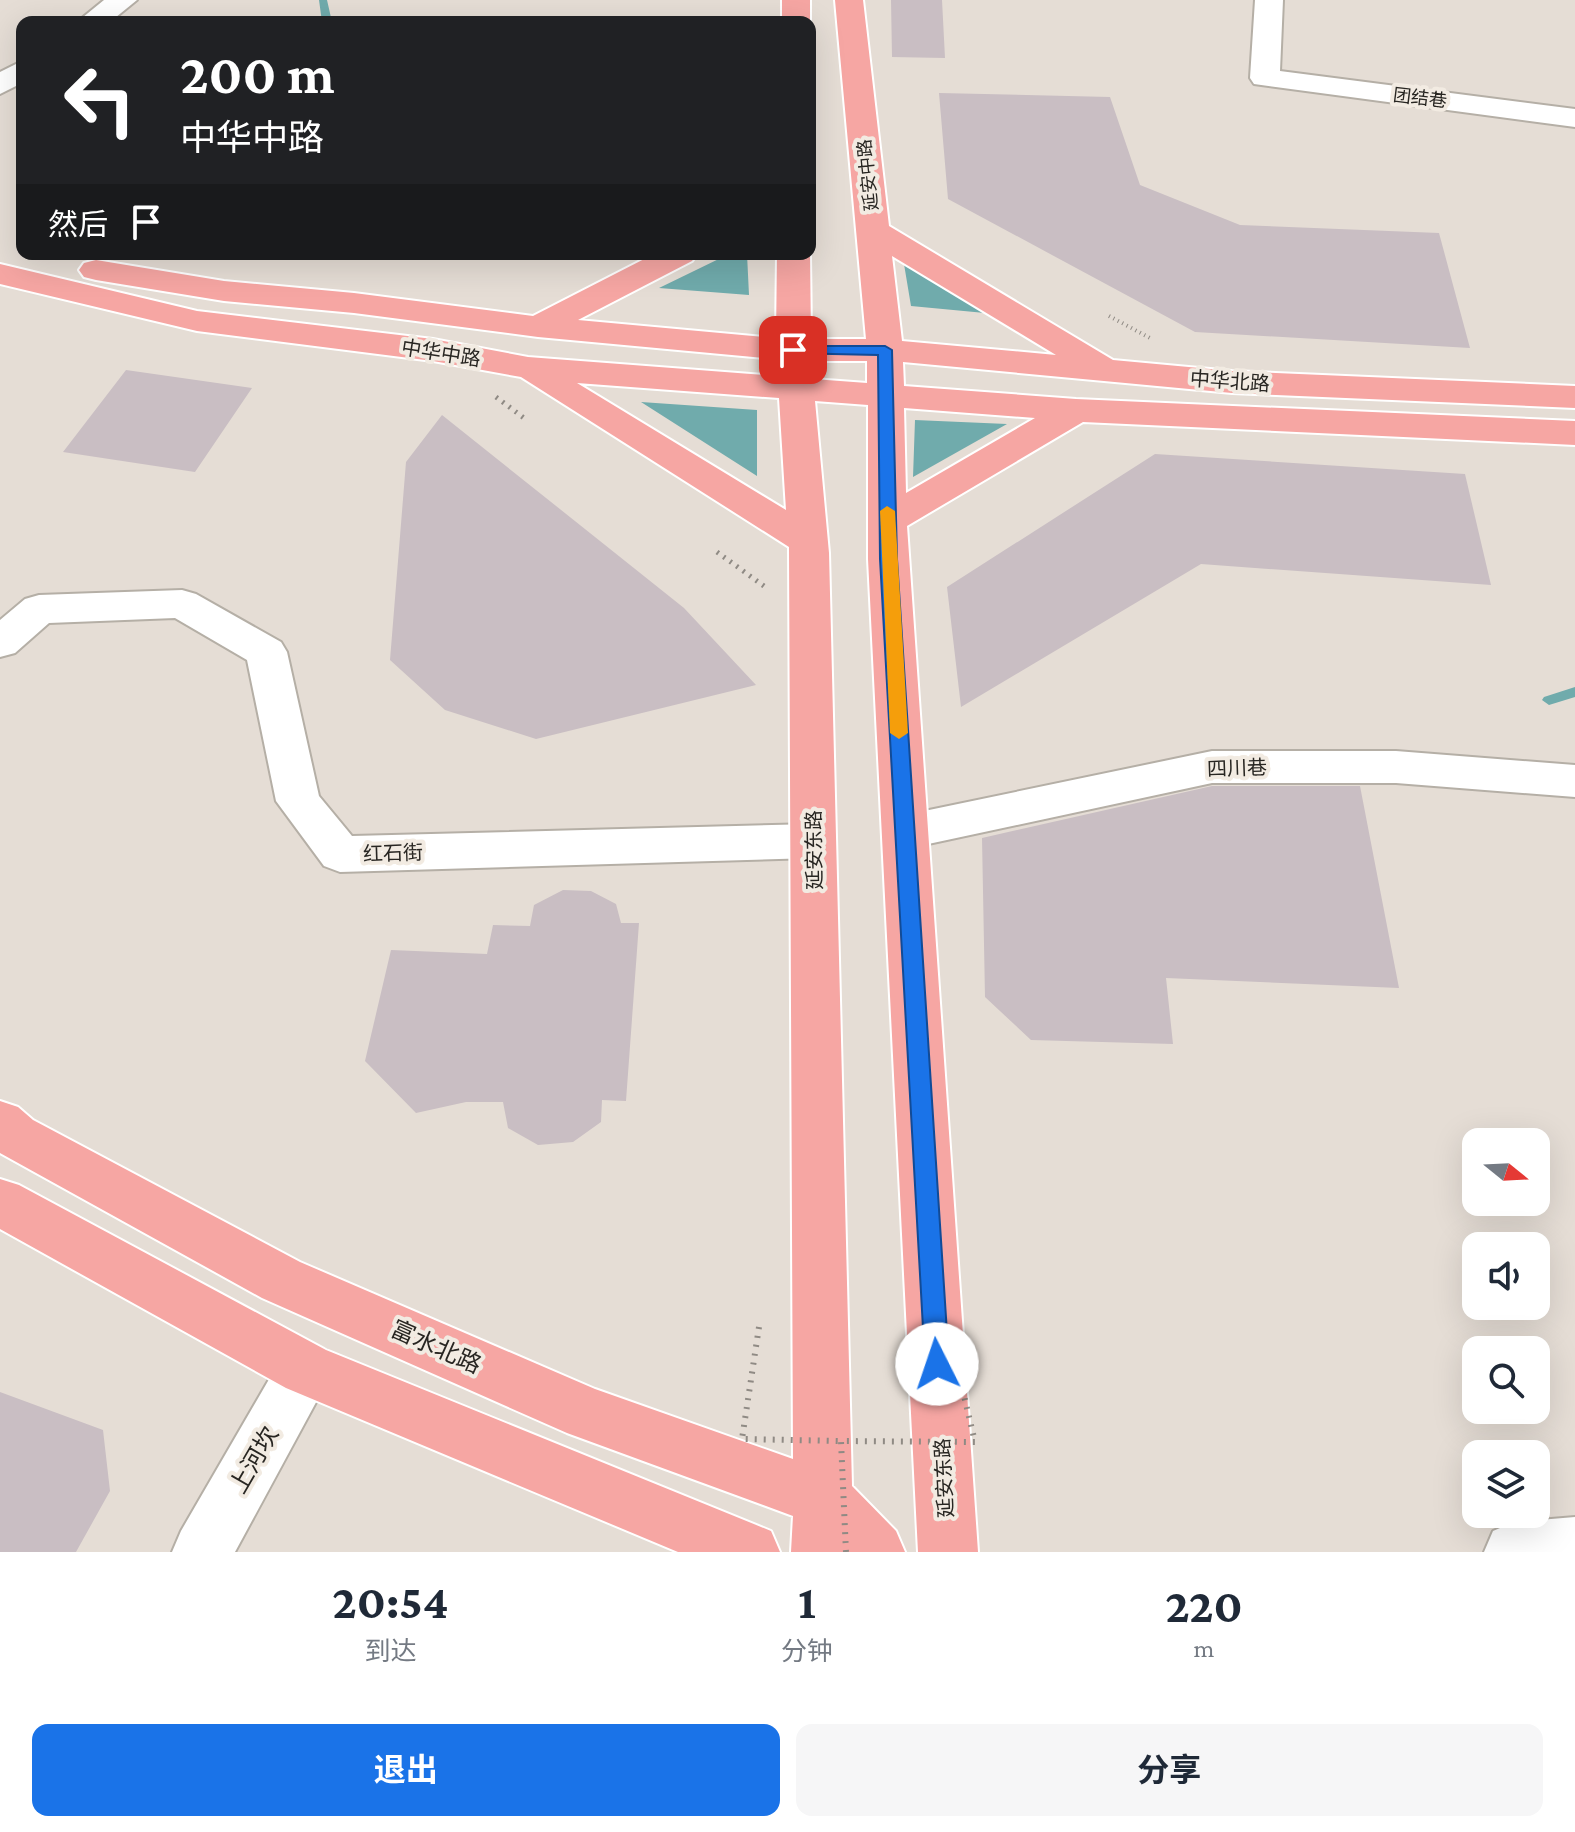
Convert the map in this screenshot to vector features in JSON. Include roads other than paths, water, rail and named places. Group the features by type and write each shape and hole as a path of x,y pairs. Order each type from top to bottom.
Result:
{"main road":[{"name":"延安中路","path":"849,0 886,373"},
{"path":"874,231 1108,372"},
{"name":"中华中路","path":"41,260 224,291 354,303 538,327 795,369"},
{"path":"538,327 668,260"},
{"path":"794,260 795,369"},
{"name":"中华中路","path":"0,274 197,321 433,350 528,368 795,369 886,373"},
{"path":"528,368 806,540"},
{"name":"延安东路","path":"795,369 809,553 823,1498 821,1552"},
{"name":"中华北路","path":"886,373 1108,372 1232,382 1575,397"},
{"name":"中华北路","path":"886,373 1076,410 1575,433"},
{"name":"延安东路","path":"886,373 888,520 948,1552"},
{"path":"888,520 1076,410"},
{"name":"富水北路","path":"0,1123 15,1136 281,1280 587,1414 823,1498 875,1552"},
{"path":"0,1202 306,1369 750,1552"}],"street":[{"path":"100,16 123,0"},
{"name":"团结巷","path":"1269,0 1265,78 1575,118"},
{"name":"红石街","path":"0,643 39,609 182,604 266,652 298,801 340,854 813,841"},
{"name":"四川巷","path":"905,832 1212,767 1396,767 1575,781"},
{"name":"上河坎","path":"202,1552 306,1369"},
{"path":"1514,1552 1575,1547"}],"water":[{"path":"717,260 747,260 749,295 659,288"},
{"path":"904,264 1006,315 911,306"},
{"path":"641,402 757,410 757,476"},
{"path":"915,420 1007,424 913,477"}],"waterway":[{"path":"323,0 326,16"},
{"path":"1549,700 1575,692"}]}
